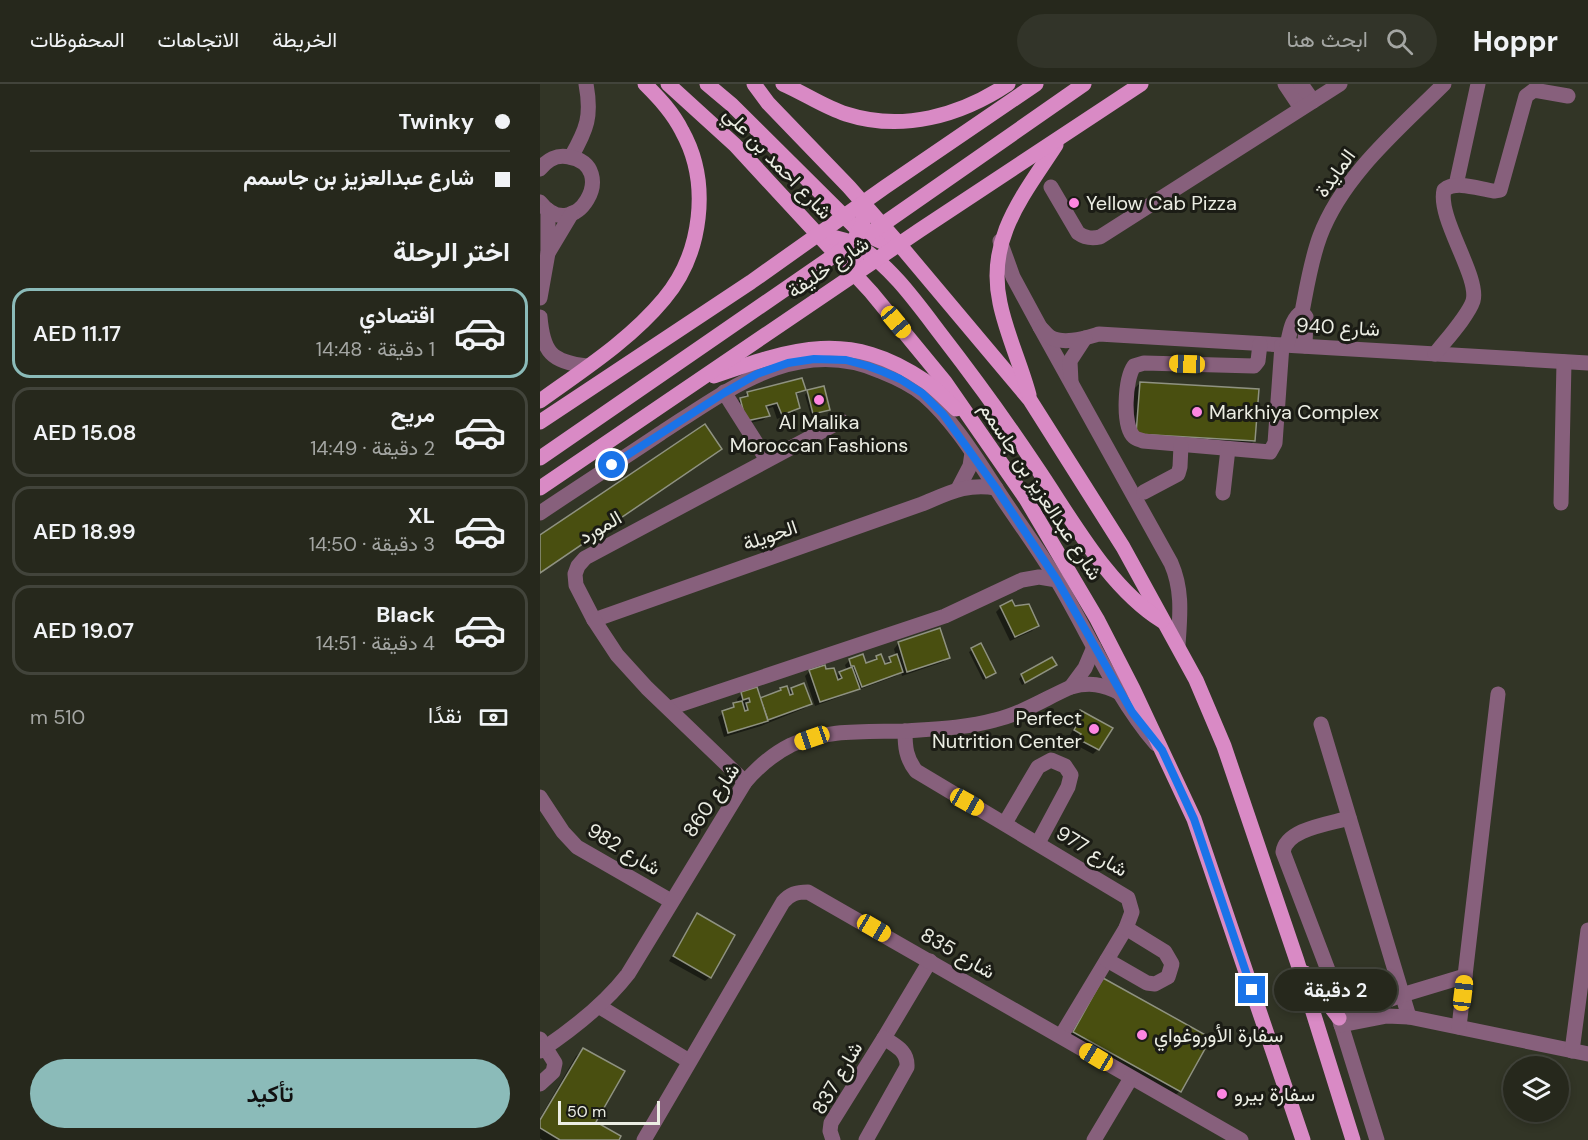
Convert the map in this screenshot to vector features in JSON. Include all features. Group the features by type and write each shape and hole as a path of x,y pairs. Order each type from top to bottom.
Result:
{"main road":[{"path":"540,401 636,328 665,299 681,275 692,249 699,213 698,178 690,147 675,118 645,84"},
{"name":"شارع احمد بن علي","path":"669,84 735,145 854,274"},
{"path":"707,84 732,105 845,217 859,239 916,302 992,401 1111,576 1143,609 1165,623"},
{"name":"شارع احمد بن علي","path":"754,84 768,103 899,244"},
{"path":"783,84 846,114 878,121 906,121 922,120 972,105 1008,84"},
{"name":"شارع خليفة","path":"540,422 819,235 1036,84"},
{"path":"540,458 1084,84"},
{"name":"شارع خليفة","path":"540,488 854,274 1141,84"},
{"path":"1030,400 1000,305 996,281 1000,241 1011,216 1059,139"},
{"path":"854,274 864,215 863,204"},
{"path":"819,235 899,244"},
{"name":"شارع عبدالعزيز بن جاسمم","path":"899,244 1030,400 1123,547 1196,680 1224,746 1297,961 1353,1140"},
{"name":"شارع عبدالعزيز بن جاسمم","path":"854,274 945,382 1026,499 1092,610 1194,819 1303,1140"},
{"path":"694,383 774,355 819,348 850,348 894,362 927,382 986,442"},
{"path":"1297,961 1340,1022"}],"street":[{"path":"571,157 587,125 590,112 586,84"},
{"path":"1285,84 1307,104"},
{"path":"1301,84 1307,104"},
{"path":"1051,187 1078,233 1092,239 1100,237 1340,84"},
{"name":"المايدة","path":"1228,449 1267,452 1272,450 1285,345 1293,321 1302,312 1318,243 1331,213 1354,177 1444,84"},
{"path":"1456,185 1478,84"},
{"path":"1435,354 1466,313 1474,298 1443,204 1443,190 1449,185 1456,185 1500,190 1526,96 1530,92 1539,90 1568,96"},
{"path":"541,165 552,158 571,157 587,167 593,184 587,202 572,213 548,253"},
{"path":"540,298 548,253 544,207 560,214 572,213"},
{"path":"1000,241 1013,277 1178,579 1181,612 1178,645"},
{"name":"المايدة","path":"1302,312 1306,317 1305,346"},
{"path":"540,317 542,338 549,352 568,364 587,366"},
{"name":"شارع 940","path":"1040,327 1050,337 1059,340 1086,338 1099,334 1588,363"},
{"path":"1071,385 1070,361 1086,338"},
{"path":"1223,493 1228,449 1143,441 1133,437 1126,414 1128,376 1134,366 1144,363 1254,366 1258,361 1260,344"},
{"name":"شارع عبدالعزيز بن جاسمم","path":"724,393 757,374 788,363 814,359 846,360 868,366 900,379 922,393 943,414 996,488 1057,580 1120,693 1144,729 1162,750"},
{"path":"1561,503 1564,362"},
{"path":"540,513 724,393 767,460"},
{"name":"المورد","path":"745,782 628,669 594,620 576,585 575,574 585,558 841,421"},
{"path":"1144,492 1179,472 1181,445"},
{"path":"958,489 970,466 972,453"},
{"name":"الحويلة","path":"594,620 922,504 958,489 984,486 996,488"},
{"path":"1022,580 1032,567 1038,551"},
{"path":"670,708 945,616 1022,580 1039,577 1057,580"},
{"path":"1071,687 1085,668 1094,647"},
{"name":"شارع 860","path":"542,1046 600,1007 628,974 745,782 758,767 791,745 837,733 905,731 996,720 1071,687 1083,684 1096,684 1120,693"},
{"path":"1459,1027 1498,693"},
{"path":"1321,724 1409,1017"},
{"name":"شارع 977","path":"905,731 905,753 916,771 1128,898 1132,912 1126,928 1061,1036"},
{"name":"شارع 977","path":"1005,823 1038,767 1051,760 1056,760 1065,766 1071,775 1068,787 1038,843"},
{"name":"شارع 982","path":"540,797 563,832 577,847 671,901"},
{"path":"1349,818 1295,834 1284,846 1283,852 1329,972 1340,1022 1377,1140"},
{"name":"شارع 835","path":"644,1140 783,902 788,896 797,892 808,891 1241,1140"},
{"path":"1107,960 1147,983 1155,984 1168,977 1172,964 1165,952 1126,928"},
{"path":"1572,1051 1588,930"},
{"name":"شارع 837","path":"832,1140 831,1123 930,961"},
{"path":"1340,1022 1402,995 1466,976"},
{"path":"600,1007 689,1061"},
{"path":"1340,1022 1409,1017 1588,1054"},
{"name":"شارع 837","path":"866,1140 907,1067 906,1055 884,1038"},
{"path":"540,1084 555,1068 554,1059 542,1046"},
{"path":"1094,1140 1131,1078"}],"building":[{"path":"802,378 806,390 796,393 800,408 782,415 777,403 766,406 770,416 746,421 740,398 748,396 747,392"},
{"name":"Markhiya Complex","path":"1140,382 1259,389 1255,441 1136,434"},
{"name":"Al Malika Moroccan Fashions","path":"824,386 830,410 813,414 807,390"},
{"path":"705,424 722,449 540,573 540,535"},
{"path":"1012,600 1015,606 1029,604 1039,626 1015,637 1000,606"},
{"path":"940,628 950,658 907,672 898,642"},
{"path":"981,643 996,673 986,678 971,648"},
{"path":"863,654 866,663 877,659 876,656 881,654 885,664 891,662 889,657 897,654 903,672 862,687 849,659"},
{"path":"1052,657 1057,665 1025,683 1021,674"},
{"path":"825,665 826,669 834,668 838,680 842,678 839,672 852,667 860,689 820,702 809,670"},
{"path":"804,683 812,704 768,720 760,698 787,686 790,695 793,694 791,688"},
{"path":"757,687 768,721 728,733 722,711 734,707 733,703 742,701 745,711 748,710 746,703 750,702 749,698 743,700 741,692"},
{"name":"Perfect Nutrition Center","path":"1080,710 1113,728 1099,750 1078,739 1081,734 1074,730 1078,723 1074,721"},
{"path":"697,913 735,935 711,978 673,956"},
{"name":"سفارة الأوروغواي","path":"1103,978 1211,1038 1181,1092 1073,1032"},
{"path":"583,1048 625,1071 596,1122 621,1136 619,1140 560,1140 540,1128 540,1120"}],"place":[{"name":"Yellow Cab Pizza","path":"1074,203"},
{"name":"Al Malika Moroccan Fashions","path":"819,400"},
{"name":"Markhiya Complex","path":"1197,412"},
{"name":"Perfect Nutrition Center","path":"1094,729"},
{"name":"سفارة الأوروغواي","path":"1142,1035"},
{"name":"سفارة بيرو","path":"1222,1094"}],"route":[{"path":"612,465 724,393 757,374 788,363 814,359 846,360 884,372 922,393 943,414 996,488 1057,580 1132,712 1162,750 1194,819 1252,990"}]}
